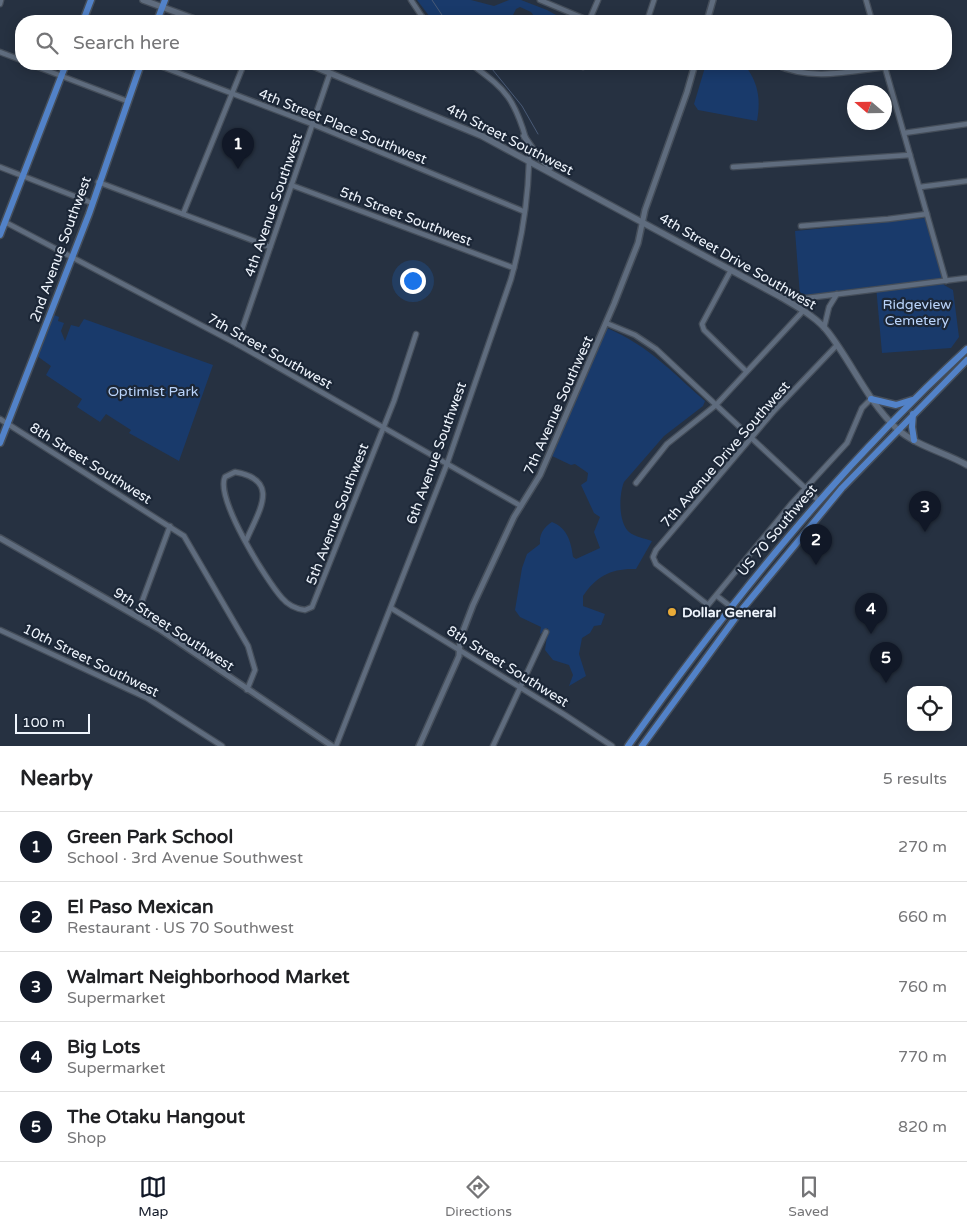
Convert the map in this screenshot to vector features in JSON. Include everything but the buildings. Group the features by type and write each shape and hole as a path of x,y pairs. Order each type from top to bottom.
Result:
{"main road":[{"path":"85,15 91,0"},
{"path":"143,0 164,3 188,15"},
{"path":"159,15 164,3"},
{"path":"0,235 64,70"},
{"name":"2nd Avenue Southwest","path":"0,443 92,203 139,70"},
{"name":"4th Street Southwest","path":"324,70 458,124 642,221"},
{"path":"524,136 540,159 564,179"},
{"name":"4th Street Drive Southwest","path":"642,221 803,311 824,328 871,399 898,429 914,440 967,464"},
{"name":"US 70 Southwest","path":"628,746 731,606 818,500 967,349"},
{"name":"US 70 Southwest","path":"642,746 739,613 842,488 967,360"},
{"path":"871,399 896,405 916,399"},
{"path":"914,413 912,427 914,440"}],"street":[{"path":"0,4 1,0"},
{"path":"411,0 421,15"},
{"path":"540,0 575,15"},
{"path":"592,15 598,0"},
{"path":"649,15 654,0"},
{"path":"709,15 713,0"},
{"path":"866,0 870,15"},
{"path":"0,52 15,58"},
{"path":"46,70 127,101"},
{"name":"4th Street Place Southwest","path":"170,70 312,124 523,211"},
{"path":"183,214 241,70"},
{"name":"6th Avenue Southwest","path":"336,746 447,464 514,268 529,160 519,119 508,97 493,81 479,70"},
{"name":"7th Avenue Southwest","path":"420,746 460,650 463,629 503,540 540,475 606,323 636,246 642,221 693,70"},
{"path":"788,70 809,75 847,70"},
{"path":"886,70 946,280"},
{"name":"4th Avenue Southwest","path":"238,344 330,72"},
{"path":"904,133 967,124"},
{"path":"732,167 910,155"},
{"path":"0,167 92,203"},
{"path":"920,187 967,181"},
{"path":"98,182 270,247"},
{"name":"5th Street Southwest","path":"291,185 514,268"},
{"path":"801,226 888,220 927,214"},
{"name":"7th Street Southwest","path":"5,222 238,344 521,506"},
{"path":"731,270 702,324 704,330 746,371"},
{"path":"779,296 802,298 967,278"},
{"path":"824,328 829,307 837,294"},
{"path":"636,483 667,444 716,405 803,311"},
{"path":"606,323 635,335 656,349 818,500"},
{"name":"5th Avenue Southwest","path":"246,540 261,507 263,489 256,480 235,472 225,478 222,490 230,512 246,540 283,599 299,609 305,610 312,607 394,401 416,334"},
{"name":"7th Avenue Drive Southwest","path":"716,596 708,605 656,564 653,557 656,550 751,438 837,345"},
{"path":"739,613 716,596 806,488 847,443 862,408 871,399"},
{"name":"8th Street Southwest","path":"0,420 170,526 187,540 209,583 248,646 255,670 247,690"},
{"path":"137,615 170,526"},
{"name":"9th Street Southwest","path":"0,538 137,615 332,746"},
{"name":"8th Street Southwest","path":"391,608 612,746"},
{"name":"10th Street Southwest","path":"0,630 147,698 222,746"},
{"path":"493,746 546,632"}],"green space":[{"path":"417,0 471,0 494,6 509,0 521,0 556,15 533,15 520,7 516,9 513,15 428,15"},
{"path":"704,70 748,70 757,91 759,105 757,121 698,110 694,104"},
{"name":"Ridgeview Cemetery","path":"925,218 944,285 953,290 959,337 951,348 882,353 876,286 800,296 795,231"},
{"name":"Optimist Park","path":"54,315 59,317 58,321 64,323 61,331 65,341 71,325 79,327 84,319 213,365 179,461 129,433 131,430 106,414 100,422 77,407 82,399 46,375 51,366 37,356"},
{"path":"607,328 636,343 705,401 703,406 664,436 624,482 620,508 625,527 634,535 652,541 636,569 619,570 599,578 583,596 583,606 605,614 601,625 594,626 590,633 582,638 579,654 586,676 569,686 573,675 569,665 553,660 545,650 548,628 540,634 541,627 520,617 515,610 522,568 527,554 540,544 541,534 549,524 552,522 565,531 573,557 576,559 600,548 594,532 600,517 594,513 581,485 587,481 588,473 575,464 571,465 552,456"}],"waterway":[{"path":"432,0 442,15"},
{"path":"493,70 522,106 538,134"}],"place":[{"name":"Green Park School","path":"238,169"},
{"name":"Walmart Neighborhood Market","path":"925,532"},
{"name":"El Paso Mexican","path":"816,565"},
{"name":"Dollar General","path":"672,612"},
{"name":"Big Lots","path":"871,634"},
{"name":"The Otaku Hangout","path":"886,683"}]}
